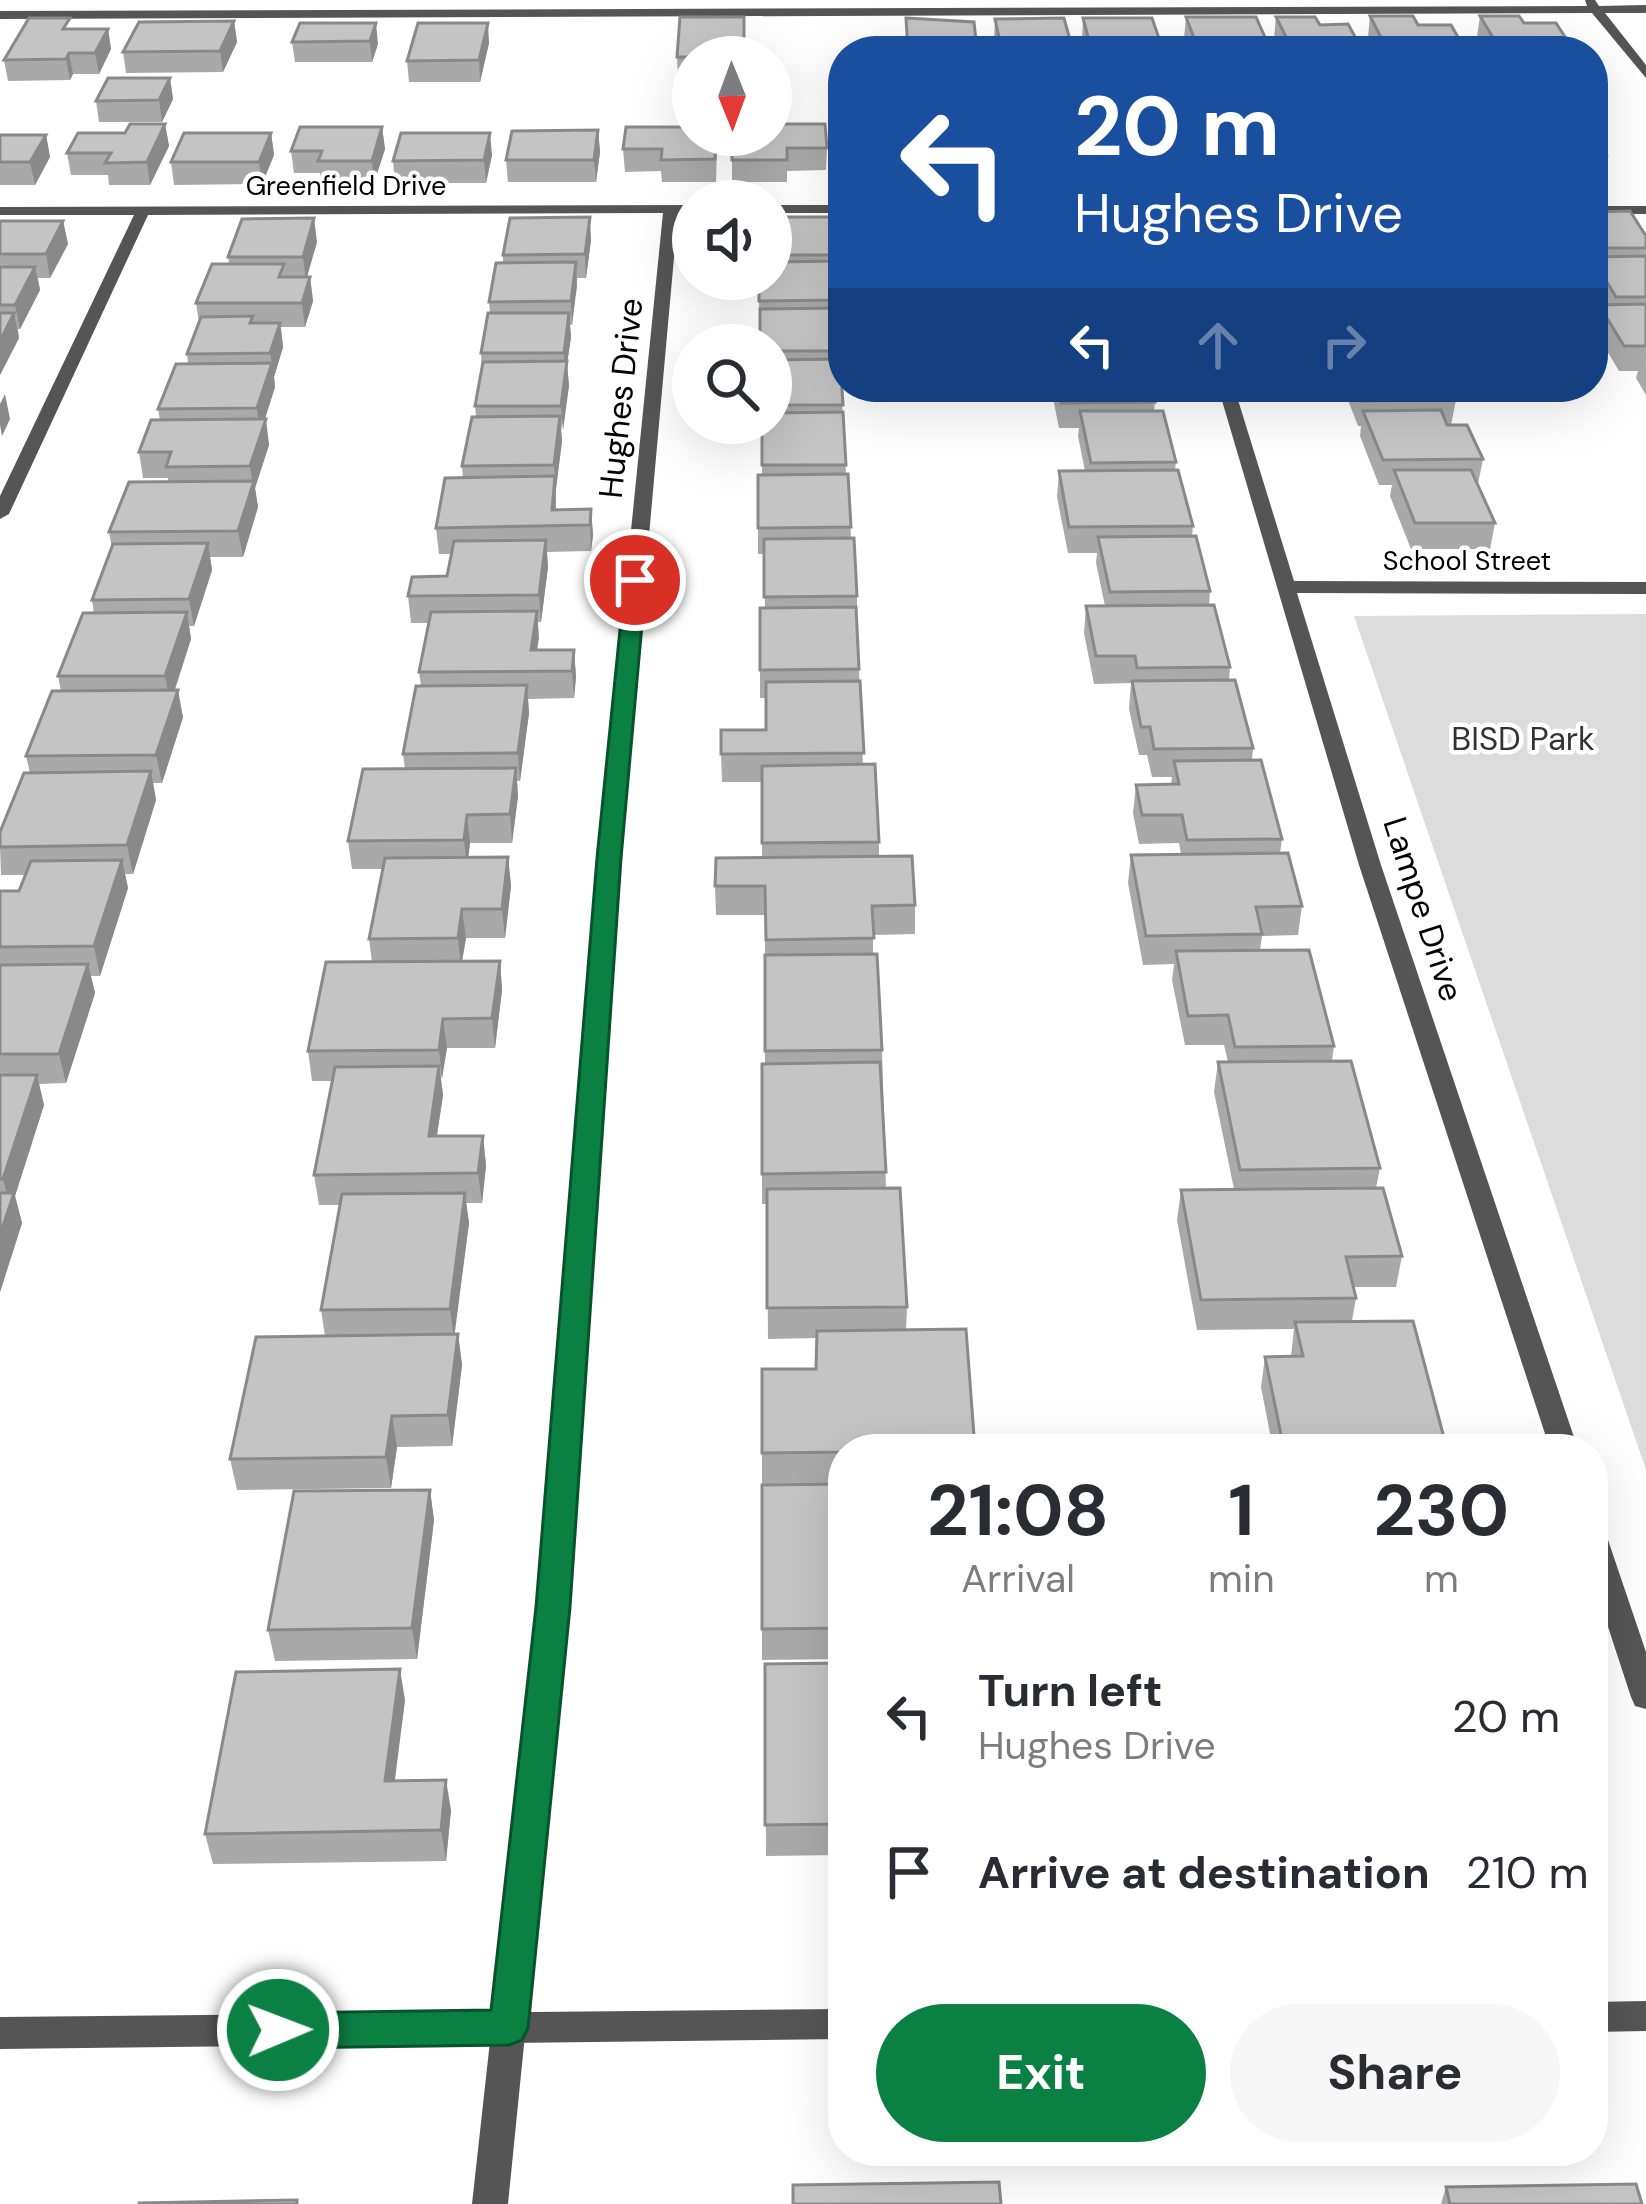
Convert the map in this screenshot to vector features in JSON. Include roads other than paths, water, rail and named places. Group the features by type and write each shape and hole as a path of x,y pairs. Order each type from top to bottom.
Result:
{"street":[{"path":"0,14 1592,4 1646,9"},
{"path":"1592,4 1646,74"},
{"name":"Greenfield Drive","path":"0,212 672,209"},
{"path":"792,209 828,209"},
{"path":"1608,210 1646,210"},
{"path":"0,514 143,211"},
{"name":"Hughes Drive","path":"490,2204 553,1607 609,858 672,298"},
{"name":"Lampe Drive","path":"1231,402 1370,865 1559,1434"},
{"name":"School Street","path":"1288,587 1646,588"},
{"path":"1608,1582 1646,1696"},
{"path":"1608,2017 1646,2016"},
{"path":"0,2033 828,2024"}],"park label":[{"name":"BISD Park","path":"1523,738"}]}
